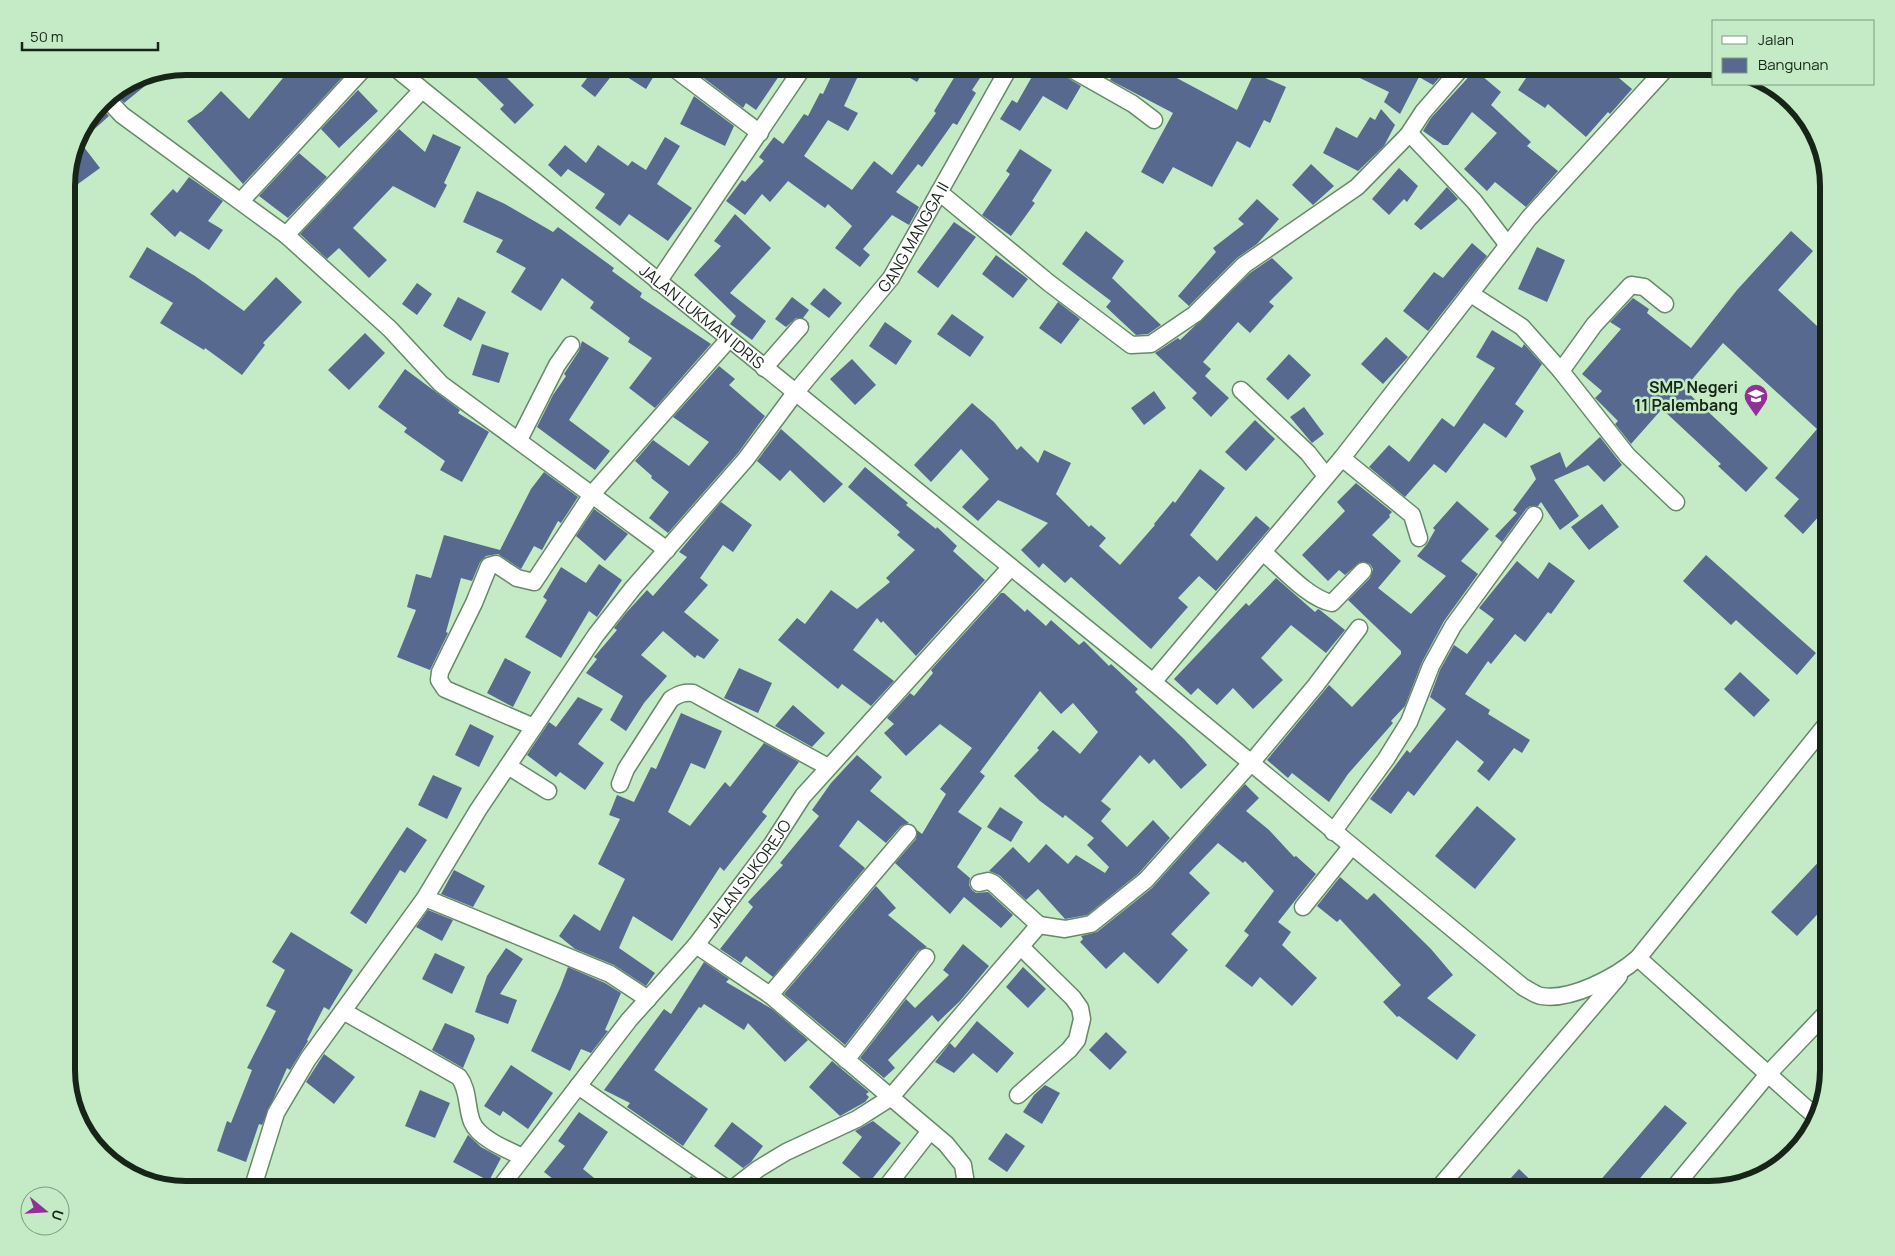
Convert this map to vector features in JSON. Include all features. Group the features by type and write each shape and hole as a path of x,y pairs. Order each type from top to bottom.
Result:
{"street":[{"path":"241,201 358,75"},
{"name":"JALAN LUKMAN IDRIS","path":"404,75 1153,682 1351,847 1524,987 1540,996 1561,996 1600,982 1625,970"},
{"path":"683,75 760,133"},
{"path":"658,282 798,75"},
{"name":"GANG MANGGA II","path":"255,1181 276,1113 308,1059 425,898 478,810 596,635 633,588 746,459 795,393 891,278 1005,75"},
{"path":"1082,75 1133,104 1154,120"},
{"path":"939,192 1064,294 1131,344 1151,344 1195,314 1244,265 1356,187 1408,135 1423,112 1456,75"},
{"path":"1153,682 1342,458 1471,294 1507,244 1660,75"},
{"path":"286,235 422,90"},
{"path":"111,103 122,114 286,235 390,329 441,384 592,493 667,550"},
{"path":"1408,135 1420,144 1474,201 1507,244"},
{"path":"1561,370 1594,324 1631,285 1644,287 1665,304"},
{"path":"1471,294 1522,328 1561,370 1627,455 1676,502"},
{"path":"764,368 800,327"},
{"path":"534,727 445,689 439,680 440,672 474,603 489,566 496,564 517,578 529,583 534,582 592,493 729,339"},
{"path":"519,440 557,365 571,345"},
{"path":"1241,390 1308,453 1326,476"},
{"path":"1342,458 1412,515 1419,538"},
{"path":"1333,832 1386,759 1409,722 1432,666 1453,626 1534,515"},
{"path":"1263,552 1314,596 1325,602 1332,603 1339,599 1363,571"},
{"name":"JALAN SUKOREJO","path":"505,1181 648,999 696,945 772,844 803,796 1010,568"},
{"path":"980,883 988,881 993,883 1039,925 1065,929 1091,924 1146,880 1251,763 1316,685 1359,628"},
{"path":"620,784 626,770 671,699 679,693 688,692 726,709 828,767"},
{"path":"1446,1181 1625,970 1638,958 1820,732"},
{"path":"508,766 548,791"},
{"path":"770,995 908,833"},
{"path":"1303,907 1351,847"},
{"path":"425,898 610,974 648,999"},
{"path":"742,1181 786,1152 857,1119 890,1098 1039,925"},
{"path":"696,945 770,995 946,1144 963,1165 966,1181"},
{"path":"1018,1096 1077,1040 1082,1019 1080,1008 1073,998 1020,947"},
{"path":"846,1060 926,957"},
{"path":"1638,958 1811,1113"},
{"path":"343,1011 459,1077 465,1085 472,1123 486,1137 523,1157"},
{"path":"1679,1181 1768,1073 1820,1019"},
{"path":"578,1086 717,1181"},
{"path":"891,1181 930,1132"}],"building":[{"path":"344,75 243,184 187,121 202,111 221,91 249,119 283,78 280,76"},
{"path":"473,75 506,75 534,105 515,124 500,109 504,105"},
{"path":"589,75 612,75 595,97 581,86"},
{"path":"624,75 655,75 646,89"},
{"path":"700,75 779,76 756,110 746,103 743,108"},
{"path":"832,75 858,76 844,106 858,113 848,131 828,120 804,156 852,190 874,161 892,175 936,113 934,111 956,75 982,75 972,90 976,93 957,125 953,123 922,167 918,164 896,192 919,207 909,225 892,215 863,249 870,255 860,267 835,248 852,226 828,204 825,208 788,181 770,202 762,194 745,215 726,201 742,180 745,182 764,161 759,157 774,137 783,144 804,114 808,116 820,93 823,94"},
{"path":"905,75 921,75 917,82"},
{"path":"1033,75 1063,75 1081,86 1067,110 1043,96 1020,131 1000,119 1012,100 1017,103"},
{"path":"1112,75 1171,75 1237,110 1253,75 1259,75 1286,87 1270,123 1264,120 1250,148 1237,141 1212,187 1173,167 1163,184 1141,172 1173,113 1110,80"},
{"path":"1354,75 1442,75 1433,85 1419,77 1400,114 1384,102 1389,92"},
{"path":"1470,75 1481,75 1501,92 1491,105 1531,142 1527,146 1558,171 1526,207 1495,182 1487,191 1464,169 1497,133 1472,112 1448,145 1443,145 1423,131 1431,118"},
{"path":"1528,75 1620,75 1619,78 1632,89 1586,137 1548,104 1545,108 1518,90"},
{"path":"152,81 124,103 119,98 143,83"},
{"path":"358,90 378,111 339,148 321,129"},
{"path":"694,96 734,126 725,146 680,124"},
{"path":"1381,109 1395,125 1384,146 1358,171 1323,153 1336,127 1357,138 1370,117 1375,120"},
{"path":"104,111 109,116 87,136"},
{"path":"399,129 425,152 433,134 461,147 444,183 447,185 435,208 393,186 353,228 387,260 369,278 339,248 327,259 300,234"},
{"path":"665,137 680,146 657,184 692,208 668,241 629,214 620,226 595,208 605,194 568,169 561,177 548,165 565,145 586,163 598,145 628,166 632,161 646,170"},
{"path":"82,145 100,168 78,184 75,178"},
{"path":"1020,149 1052,170 1032,201 1035,203 1011,236 982,215 1010,174 1006,171"},
{"path":"299,153 327,177 288,218 259,196"},
{"path":"1311,164 1334,186 1313,205 1292,185"},
{"path":"1399,168 1418,186 1407,202 1404,199 1389,215 1372,199"},
{"path":"189,177 223,201 208,221 223,230 209,250 180,231 175,237 150,214 173,189 177,193"},
{"path":"1447,187 1458,199 1421,230 1414,224"},
{"path":"477,191 505,204 553,232 558,227 614,268 612,271 642,293 640,297 711,344 655,408 629,388 652,358 628,342 630,338 590,308 594,302 562,278 541,311 511,292 526,268 496,252 503,240 463,222"},
{"path":"1257,199 1279,219 1257,244 1237,258 1189,306 1178,296 1216,252 1213,248 1244,224 1238,219"},
{"path":"735,214 771,248 730,293 766,321 752,340 730,324 736,316 694,275 721,246 714,241"},
{"path":"954,222 976,237 938,288 917,272"},
{"path":"1086,231 1124,261 1112,278 1161,325 1148,334 1136,335 1106,307 1111,301 1062,264"},
{"path":"1791,231 1813,251 1778,290 1820,329 1820,515 1803,534 1784,516 1799,499 1775,478 1817,429 1723,343 1684,389 1768,468 1746,492 1718,466 1721,464 1662,409 1631,444 1615,424 1618,421 1595,398 1602,391 1582,374 1621,329 1610,322 1633,298 1649,309 1647,313 1691,348 1737,290"},
{"path":"1472,243 1487,256 1428,331 1403,311 1434,272 1443,278"},
{"path":"147,247 195,276 244,311 276,277 302,302 263,343 265,345 242,375 205,348 204,350 160,323 173,303 129,277"},
{"path":"1537,247 1565,260 1547,302 1518,289"},
{"path":"996,255 1028,279 1013,298 982,274"},
{"path":"1272,258 1293,278 1269,302 1274,306 1250,333 1238,322 1203,362 1211,369 1205,376 1229,398 1211,417 1192,398 1197,393 1155,353 1178,338 1180,340 1250,273"},
{"path":"417,283 432,294 417,315 402,304"},
{"path":"824,288 842,303 829,318 810,304"},
{"path":"458,297 486,312 471,341 443,326"},
{"path":"792,297 809,310 803,318 796,318 786,327 775,319"},
{"path":"1058,302 1080,319 1061,344 1039,328"},
{"path":"952,314 984,337 970,357 937,334"},
{"path":"885,322 912,341 896,365 869,346"},
{"path":"1492,330 1522,348 1524,344 1542,364 1515,404 1524,411 1506,438 1484,423 1446,473 1434,464 1405,497 1369,467 1389,445 1409,462 1442,418 1454,427 1495,368 1476,357"},
{"path":"365,333 385,353 349,390 328,370"},
{"path":"1386,337 1408,357 1383,384 1361,364"},
{"path":"582,341 609,358 569,420 610,451 595,470 537,427 553,395 566,376 564,374 579,351"},
{"path":"482,344 509,353 499,383 472,375"},
{"path":"1289,354 1311,375 1288,400 1266,379"},
{"path":"852,359 876,385 855,405 830,379"},
{"path":"719,366 735,379 729,385 765,416 738,453 668,533 649,518 669,492 651,478 652,476 635,461 653,440 689,466 709,442 673,417"},
{"path":"405,369 460,410 458,413 489,432 462,482 440,470 445,461 404,432 407,428 378,407"},
{"path":"1154,391 1166,408 1144,425 1131,408"},
{"path":"972,403 994,422 1017,450 1021,446 1038,463 1044,450 1071,463 1056,494 1089,527 1091,525 1106,538 1099,546 1120,565 1173,501 1175,503 1200,469 1225,488 1190,535 1217,561 1256,516 1270,528 1216,591 1199,576 1178,598 1188,607 1151,649 1071,577 1065,583 1043,563 1039,568 1021,550 1048,523 998,500 978,521 962,507 989,479 961,449 931,482 914,465"},
{"path":"1304,407 1324,434 1312,443 1290,417"},
{"path":"1255,420 1275,439 1246,471 1225,452"},
{"path":"781,429 843,484 824,503 790,470 780,481 757,461"},
{"path":"1600,437 1622,465 1604,482 1588,465 1554,480 1579,516 1560,530 1541,502 1538,506 1530,506 1526,509 1502,542 1495,536 1517,513 1513,510 1536,479 1530,466 1560,452 1566,468"},
{"path":"865,467 908,503 906,505 936,529 937,527 957,546 953,551 985,580 916,656 883,621 881,623 877,618 853,650 894,681 871,706 842,684 838,689 778,640 797,618 805,624 831,590 857,609 890,582 886,578 915,550 897,535 900,532 848,487"},
{"path":"544,472 578,497 561,523 558,521 542,550 534,546 521,569 498,554 486,556 480,562 472,581 461,578 446,632 448,633 430,670 397,657 416,610 407,607 416,574 431,578 444,535 500,550 531,489"},
{"path":"1356,483 1392,512 1389,515 1390,517 1372,535 1401,561 1378,588 1411,614 1446,576 1417,556 1435,530 1433,528 1457,501 1489,529 1461,561 1478,574 1444,621 1422,662 1405,706 1391,721 1393,723 1348,774 1329,802 1292,773 1288,778 1267,760 1329,685 1352,707 1401,654 1401,651 1348,600 1370,578 1373,569 1370,564 1360,562 1345,575 1339,570 1328,581 1302,555 1345,511 1337,502"},
{"path":"721,502 752,525 733,552 723,545 700,578 708,585 684,612 719,640 704,659 697,655 695,658 663,631 641,655 667,676 644,703 626,731 610,720 623,696 586,673 597,659 594,657 617,630 614,628 626,613 647,590 653,596 687,557 679,552"},
{"path":"1602,504 1619,527 1589,550 1571,527"},
{"path":"594,509 628,534 605,561 576,536"},
{"path":"1706,555 1816,653 1797,675 1736,620 1731,625 1683,581"},
{"path":"1517,561 1538,579 1549,562 1575,581 1551,614 1548,612 1525,642 1515,634 1491,664 1488,661 1465,694 1490,710 1488,714 1530,740 1522,753 1514,748 1489,781 1477,771 1484,762 1457,740 1414,796 1408,791 1391,814 1370,799 1407,750 1410,753 1446,709 1430,697 1440,670 1454,645 1467,654 1494,619 1479,608"},
{"path":"599,564 622,580 597,617 589,611 561,658 525,637 547,600 543,597 561,567 586,583"},
{"path":"1276,578 1315,612 1318,609 1320,610 1345,630 1326,653 1291,625 1261,658 1283,680 1253,709 1233,688 1217,705 1198,688 1191,695 1174,679 1246,603 1249,606"},
{"path":"1001,593 1004,593 1025,612 1027,609 1046,626 1051,620 1079,645 1084,641 1109,666 1111,664 1138,689 1135,692 1184,739 1207,765 1181,789 1154,759 1149,764 1140,755 1101,801 1111,809 1101,821 1127,847 1153,820 1170,838 1139,873 1087,915 1065,919 1038,889 1026,900 999,875 989,871 1013,847 1029,863 1046,844 1068,864 1076,855 1105,873 1109,867 1087,845 1094,838 1065,815 1063,818 1040,801 1014,776 1039,750 1037,748 1053,730 1080,754 1098,732 1073,703 1061,714 1040,691 980,772 985,776 958,812 982,828 957,867 970,878 969,885 972,890 976,893 988,892 1013,915 1001,928 964,897 950,914 895,863 916,839 917,830 922,834 946,794 940,789 972,748 940,724 906,756 884,733 894,724 887,718 910,693 914,696 933,673 931,670"},
{"path":"505,658 531,672 513,707 487,693"},
{"path":"739,668 772,683 758,713 724,698"},
{"path":"1740,672 1770,700 1754,717 1724,689"},
{"path":"578,697 603,709 578,744 604,763 585,790 560,772 556,777 527,755 549,722 556,727"},
{"path":"793,705 825,733 812,747 775,726"},
{"path":"681,713 722,731 705,769 691,763 668,812 690,826 725,782 730,787 764,743 799,762 762,812 767,816 724,871 720,867 672,941 633,916 619,948 655,973 646,986 614,965 575,949 559,936 574,914 600,931 625,879 598,864 620,819 609,815 617,795 634,802 651,767 656,769"},
{"path":"470,724 494,736 479,767 455,755"},
{"path":"857,755 882,777 870,791 909,823 901,826 886,843 858,820 839,846 865,868 773,977 746,956 741,963 720,949 753,907 748,902 783,865 780,863 819,816 812,810 831,783"},
{"path":"433,775 462,788 447,819 418,805"},
{"path":"1245,784 1259,798 1246,811 1269,830 1294,857 1296,856 1316,874 1278,922 1291,932 1282,945 1317,978 1292,1006 1260,977 1252,987 1225,966 1249,935 1244,931 1274,891 1245,861 1243,863 1218,843 1189,873 1210,893 1171,934 1188,950 1158,984 1124,952 1106,969 1080,942 1083,939 1081,936 1097,932 1152,888"},
{"path":"1477,806 1516,839 1475,889 1435,856"},
{"path":"1000,807 1023,822 1011,842 987,827"},
{"path":"407,827 427,840 405,873 400,870 366,924 350,913"},
{"path":"1820,860 1820,912 1797,936 1771,912"},
{"path":"454,870 485,886 473,907 441,894"},
{"path":"1340,877 1367,900 1374,893 1431,949 1453,975 1427,998 1476,1035 1457,1060 1399,1016 1397,1017 1383,1002 1401,985 1340,919 1337,922 1317,906"},
{"path":"876,886 896,908 888,915 927,947 918,951 845,1045 784,994"},
{"path":"428,910 453,920 442,941 416,927"},
{"path":"291,932 353,970 329,1010 324,1007 308,1041 290,1070 287,1068 262,1125 259,1124 246,1162 217,1151 227,1121 231,1123 252,1070 247,1068 276,1011 266,1006 285,970 272,962"},
{"path":"963,944 989,966 960,1001 938,1022 932,1015 888,1060 895,1068 884,1078 860,1058 906,999 915,1008 949,975 943,970"},
{"path":"506,948 523,959 500,994 517,1000 508,1024 475,1012 487,976"},
{"path":"435,953 465,967 452,994 422,979"},
{"path":"704,962 729,979 726,982 772,1009 808,1040 785,1062 748,1023 744,1030 704,1004 701,1008 699,1007 654,1070 708,1109 683,1146 627,1107 630,1103 604,1090 664,1009 671,1014"},
{"path":"568,967 605,983 621,993 605,1030 608,1031 591,1053 581,1049 570,1071 531,1051"},
{"path":"1023,967 1046,989 1028,1008 1006,987"},
{"path":"977,1021 1014,1053 997,1073 973,1053 954,1073 935,1062 950,1043 955,1048"},
{"path":"445,1023 473,1035 475,1039 463,1068 432,1050"},
{"path":"1106,1032 1127,1052 1110,1070 1089,1050"},
{"path":"324,1054 355,1077 334,1104 306,1082"},
{"path":"832,1061 869,1092 866,1094 869,1097 865,1102 840,1116 809,1087"},
{"path":"511,1065 553,1093 528,1129 503,1111 500,1116 484,1106"},
{"path":"1045,1085 1060,1093 1042,1124 1023,1112 1034,1095"},
{"path":"420,1090 450,1103 435,1138 405,1126"},
{"path":"1665,1105 1687,1123 1638,1181 1600,1181"},
{"path":"579,1112 608,1132 583,1169 598,1181 551,1181 553,1179 544,1172 565,1146 558,1141"},
{"path":"873,1121 901,1143 870,1181 864,1181 842,1163 862,1137 855,1131"},
{"path":"732,1122 763,1146 751,1162 743,1168 714,1146"},
{"path":"1006,1133 1025,1146 1007,1172 988,1159"},
{"path":"468,1135 481,1147 501,1158 489,1181 453,1162"},
{"path":"1519,1169 1532,1181 1508,1181"},
{"path":"691,1176 698,1181 687,1181"}],"place":[{"name":"SMP Negeri 11 Palembang","path":"1756,417"}]}
